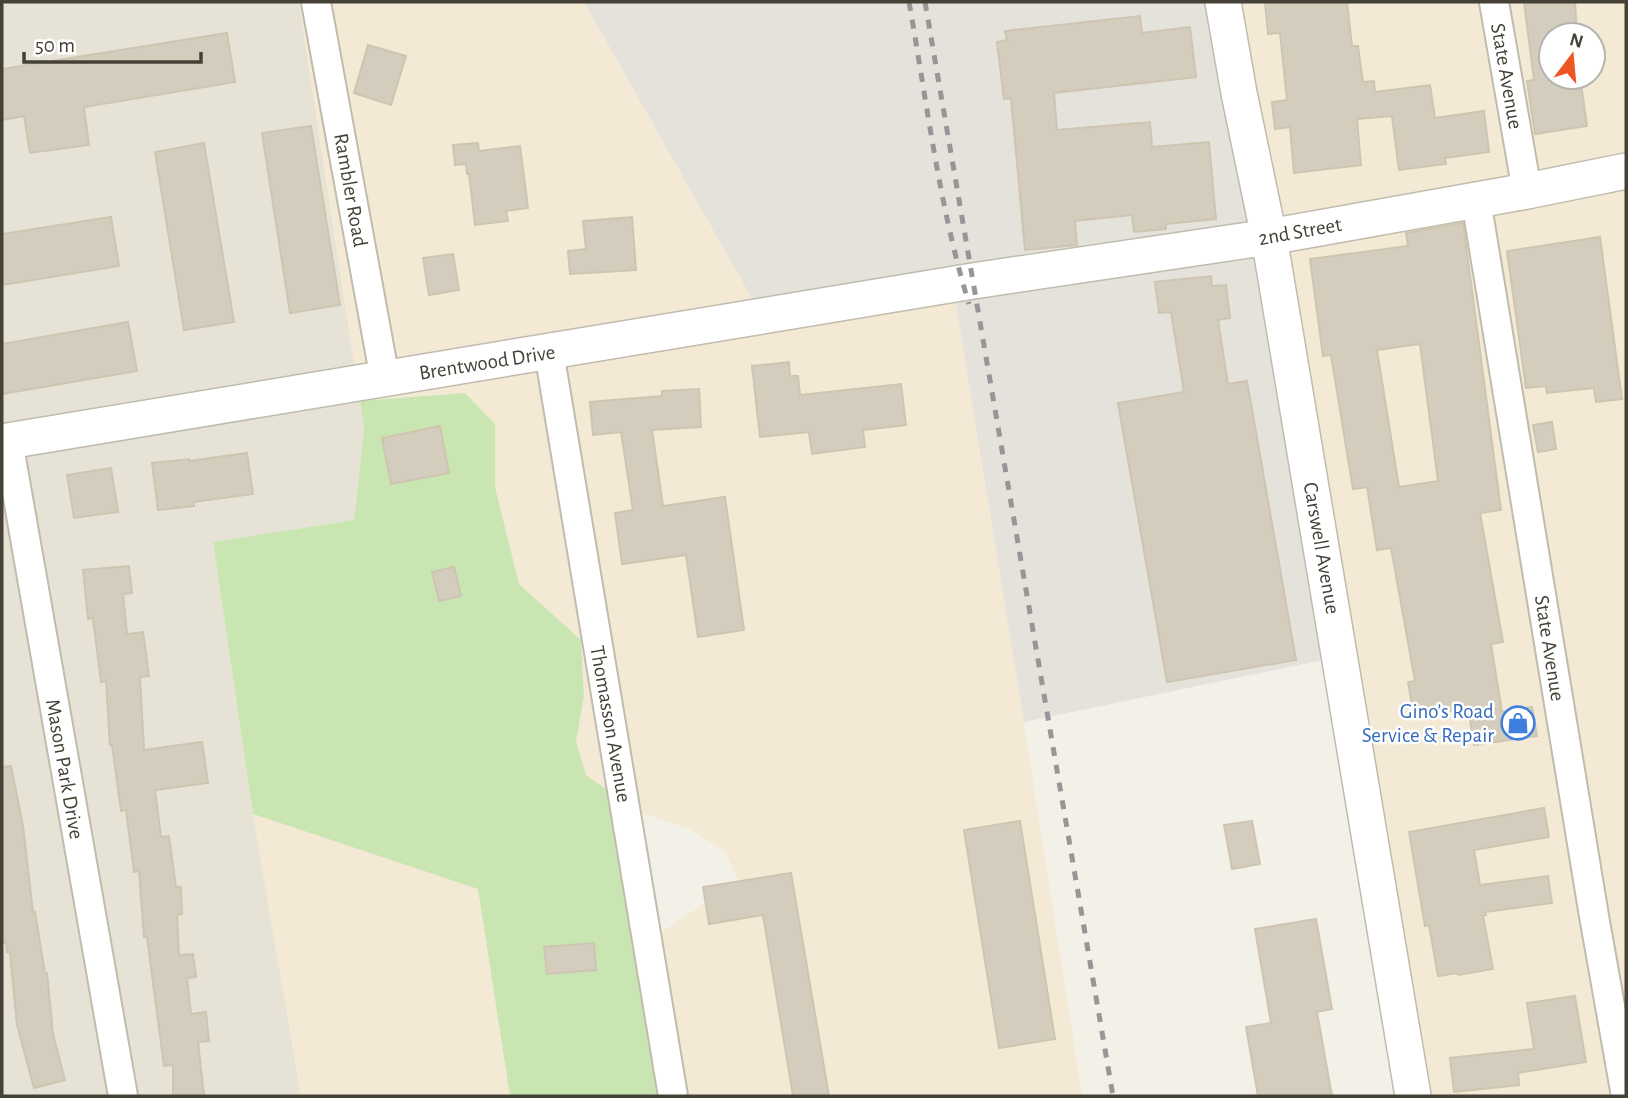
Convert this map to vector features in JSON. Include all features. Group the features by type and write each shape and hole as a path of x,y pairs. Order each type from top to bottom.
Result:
{"street":[{"name":"Rambler Road","path":"316,2 385,379"},
{"name":"Carswell Avenue","path":"1223,2 1269,237 1413,1096"},
{"name":"State Avenue","path":"1494,2 1527,191"},
{"name":"2nd Street","path":"973,281 1269,237 1626,171"},
{"name":"State Avenue","path":"1476,200 1626,1096"},
{"name":"Brentwood Drive","path":"5,442 973,281"},
{"name":"Thomasson Avenue","path":"548,352 673,1096"},
{"name":"Mason Park Drive","path":"5,442 123,1096"}],"shaded area":[{"path":"2,2 299,2 355,370 2,429"},
{"path":"299,2 304,2 370,368 355,370"},
{"path":"329,2 584,2 755,304 394,364"},
{"path":"584,2 1211,2 1254,225 755,304"},
{"path":"1236,2 1482,2 1512,180 1278,221"},
{"path":"1507,2 1626,2 1626,158 1537,175"},
{"path":"1626,185 1626,1025 1491,211"},
{"path":"1466,215 1614,1096 1426,1096 1283,248"},
{"path":"1258,252 1328,659 1024,722 955,298"},
{"path":"955,301 992,519 1082,1096 686,1096 659,934 738,881 725,851 690,829 638,812 563,363"},
{"path":"538,367 610,792 586,775 576,740 584,696 581,640 519,584 495,487 495,424 465,393 360,401 360,396"},
{"path":"359,396 364,429 354,520 213,542 253,814 301,1096 135,1096 23,452"},
{"path":"2,484 110,1096 2,1096"},
{"path":"253,814 478,889 510,1096 301,1096"}],"green space":[{"path":"465,393 495,424 495,487 519,584 581,640 584,696 576,741 586,775 610,792 661,1096 510,1096 478,889 253,814 213,542 354,520 364,429 360,401"}],"building":[{"path":"1265,2 1347,2 1352,46 1358,46 1363,82 1374,81 1375,92 1430,85 1435,118 1484,111 1489,152 1445,158 1446,164 1399,170 1392,116 1357,119 1361,165 1294,173 1290,127 1275,129 1272,102 1287,100 1280,33 1268,34"},
{"path":"1524,2 1575,2 1576,21 1537,21 1537,91 1582,91 1587,126 1535,134 1527,81 1534,80"},
{"path":"1140,16 1142,33 1190,27 1196,77 1054,93 1057,130 1150,122 1152,147 1209,142 1216,219 1166,224 1166,229 1134,232 1132,215 1075,221 1077,245 1025,250 1011,98 1004,99 997,42 1007,40 1005,31"},
{"path":"227,33 235,82 84,107 89,145 30,153 24,116 2,120 2,69"},
{"path":"368,45 406,56 391,105 354,93"},
{"path":"311,126 340,305 290,313 262,133"},
{"path":"204,143 234,322 184,330 155,152"},
{"path":"478,143 479,151 520,146 528,208 506,211 508,221 475,225 469,174 466,164 455,165 453,145"},
{"path":"111,217 119,266 2,285 2,234"},
{"path":"632,217 636,270 570,274 568,251 586,249 583,221"},
{"path":"1463,223 1501,510 1480,513 1503,642 1491,644 1502,712 1532,707 1537,736 1474,745 1468,708 1414,716 1408,682 1415,681 1391,548 1377,550 1367,487 1353,489 1331,355 1323,356 1310,259 1408,246 1406,233","holes":["1420,344 1438,481 1399,487 1377,350"]},
{"path":"1600,237 1622,399 1596,402 1594,388 1547,393 1546,386 1526,388 1507,251"},
{"path":"453,254 459,290 429,295 423,258"},
{"path":"1211,276 1212,286 1226,285 1230,318 1218,320 1228,384 1247,381 1296,660 1167,682 1118,403 1184,392 1171,312 1159,313 1155,282"},
{"path":"128,322 137,371 2,394 2,344"},
{"path":"789,362 790,376 798,376 800,395 901,384 906,425 863,430 865,447 812,454 809,432 760,437 752,366"},
{"path":"699,389 701,427 652,430 663,506 725,497 744,630 698,637 686,555 622,564 615,513 633,510 621,432 593,435 590,402 662,396 662,391"},
{"path":"1552,422 1556,449 1538,452 1533,425"},
{"path":"440,426 449,473 391,484 382,438"},
{"path":"247,453 253,494 158,510 152,463"},
{"path":"111,468 118,512 74,518 67,475"},
{"path":"129,566 132,593 123,594 127,634 143,632 149,676 140,677 144,750 202,742 208,783 155,790 161,837 169,836 176,887 181,887 182,914 177,915 179,955 193,954 196,977 187,978 191,1014 206,1012 209,1041 198,1042 204,1096 173,1096 173,1065 164,1066 147,937 144,937 139,871 134,872 126,810 121,811 110,745 106,681 101,682 93,618 88,619 83,570"},
{"path":"454,567 461,596 439,601 432,572"},
{"path":"11,766 23,826 33,912 47,973 53,1034 65,1080 34,1088 17,1025 10,952 7,952 6,943 2,943 2,767"},
{"path":"1544,808 1549,837 1474,850 1480,885 1548,876 1552,903 1485,912 1486,915 1483,916 1493,969 1438,976 1429,925 1425,926 1409,832"},
{"path":"1020,821 1055,1039 999,1048 964,830"},
{"path":"1252,821 1260,864 1232,869 1224,825"},
{"path":"791,873 829,1096 793,1096 763,915 709,924 703,887"},
{"path":"1316,919 1332,1009 1317,1012 1332,1096 1258,1096 1246,1027 1271,1023 1255,929"},
{"path":"594,943 596,970 547,974 544,947"},
{"path":"1575,996 1586,1062 1518,1073 1519,1085 1454,1092 1450,1058 1534,1049 1527,1003"}],"railway":[{"path":"909,2 934,154 969,304"},
{"path":"925,2 1113,1096"}],"place":[{"name":"Gino’s Road Service & Repair","path":"1518,723"}]}
